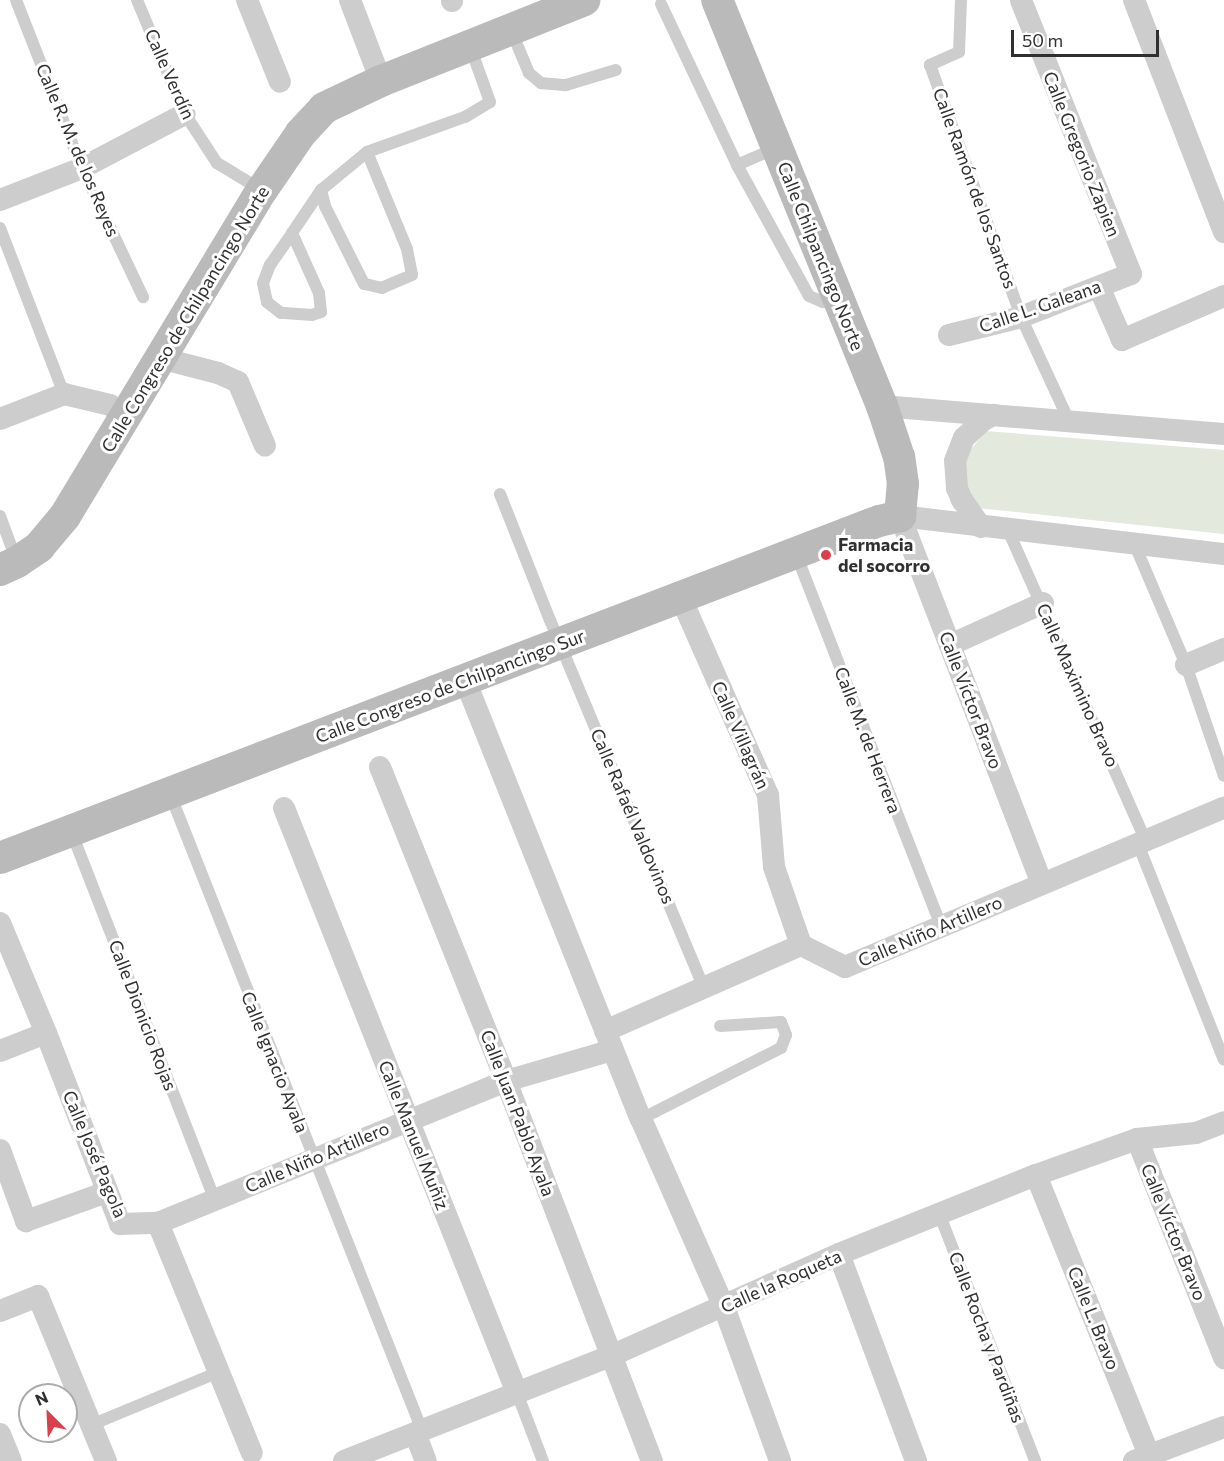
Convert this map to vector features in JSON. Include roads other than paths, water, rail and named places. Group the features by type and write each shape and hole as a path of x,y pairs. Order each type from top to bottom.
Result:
{"street":[{"path":"247,0 280,82"},
{"path":"350,0 381,81"},
{"name":"Calle Chilpancingo Norte","path":"717,0 882,406 899,457 903,484 900,516"},
{"name":"Calle Gregorio Zapien","path":"1021,0 1131,274"},
{"path":"1134,0 1224,232"},
{"name":"Calle Congreso de Chilpancingo Norte","path":"9,566 39,547 65,516 262,190 301,133 324,108 381,81 572,2"},
{"path":"0,200 82,168 185,114"},
{"name":"Calle L. Galeana","path":"949,335 1021,317 1131,274"},
{"path":"1099,287 1122,340 1224,296"},
{"path":"160,358 218,373 238,382 266,446"},
{"path":"0,419 64,394 110,405 127,416"},
{"path":"882,406 1224,434"},
{"path":"981,527 962,500 957,488 955,461 964,438 977,425 993,415"},
{"path":"900,516 1224,554"},
{"name":"Calle Congreso de Chilpancingo Sur","path":"0,858 561,645 879,521 900,516"},
{"name":"Calle Víctor Bravo","path":"900,516 1042,884"},
{"name":"Calle Villagrán","path":"681,598 768,795 774,867 801,945"},
{"path":"950,645 1043,603"},
{"path":"1186,665 1224,649"},
{"path":"465,680 641,1119 724,1307 780,1461"},
{"name":"Calle Juan Pablo Ayala","path":"380,767 506,1081 652,1461"},
{"name":"Calle Manuel Muñiz","path":"284,808 517,1393"},
{"name":"Calle Niño Artillero","path":"158,1223 408,1119 609,1041 705,988 801,945 845,967 1224,808"},
{"name":"Calle José Pagola","path":"0,923 46,1033 120,1224 158,1223"},
{"path":"0,1051 46,1033"},
{"name":"Calle la Roqueta","path":"344,1461 613,1355 839,1254 1036,1175 1137,1139 1196,1133 1224,1122"},
{"name":"Calle Víctor Bravo","path":"1137,1139 1224,1358"},
{"path":"0,1150 26,1221 107,1192"},
{"name":"Calle L. Bravo","path":"1036,1175 1145,1459"},
{"path":"158,1223 252,1453"},
{"path":"839,1254 916,1461"},
{"path":"0,1311 38,1296 106,1461"},
{"path":"1145,1459 1224,1427"},
{"name":"Calle Ignacio Ayala","path":"419,1431 426,1461"},
{"path":"0,1434 11,1461"}],"lane":[{"name":"Calle R. M. de los Reyes","path":"16,0 82,168 143,297"},
{"name":"Calle Verdín","path":"137,0 185,114 217,163 262,190"},
{"name":"Calle Ramón de los Santos","path":"961,0 959,52 930,65 1021,317 1069,421"},
{"path":"661,4 737,165 809,296 824,302 838,298"},
{"path":"511,29 529,74 541,83 566,85 616,70"},
{"path":"292,233 319,293 321,312 312,315 281,314 267,302 263,284 270,265 321,190 367,153 465,117 490,102 470,45"},
{"path":"737,165 777,148"},
{"path":"321,190 325,206 364,284 382,288 412,275 407,249 367,153"},
{"path":"0,228 64,394"},
{"name":"Calle Rafaél Valdovinos","path":"500,494 705,988"},
{"path":"0,516 9,566"},
{"name":"Calle Maximino Bravo","path":"1008,530 1043,603 1142,842 1224,1060"},
{"path":"1134,543 1186,665 1224,776"},
{"name":"Calle M. de Herrera","path":"795,553 941,926"},
{"name":"Calle Ignacio Ayala","path":"169,793 314,1158 419,1431"},
{"name":"Calle Dionicio Rojas","path":"70,830 215,1200"},
{"path":"641,1119 781,1048 786,1035 781,1022 720,1026"},
{"name":"Calle Rocha y Pardiñas","path":"939,1214 1035,1461"},
{"path":"91,1425 219,1372"},
{"name":"Calle Manuel Muñiz","path":"517,1393 543,1461"}],"place":[{"name":"Farmacia del socorro","path":"826,555"}]}
